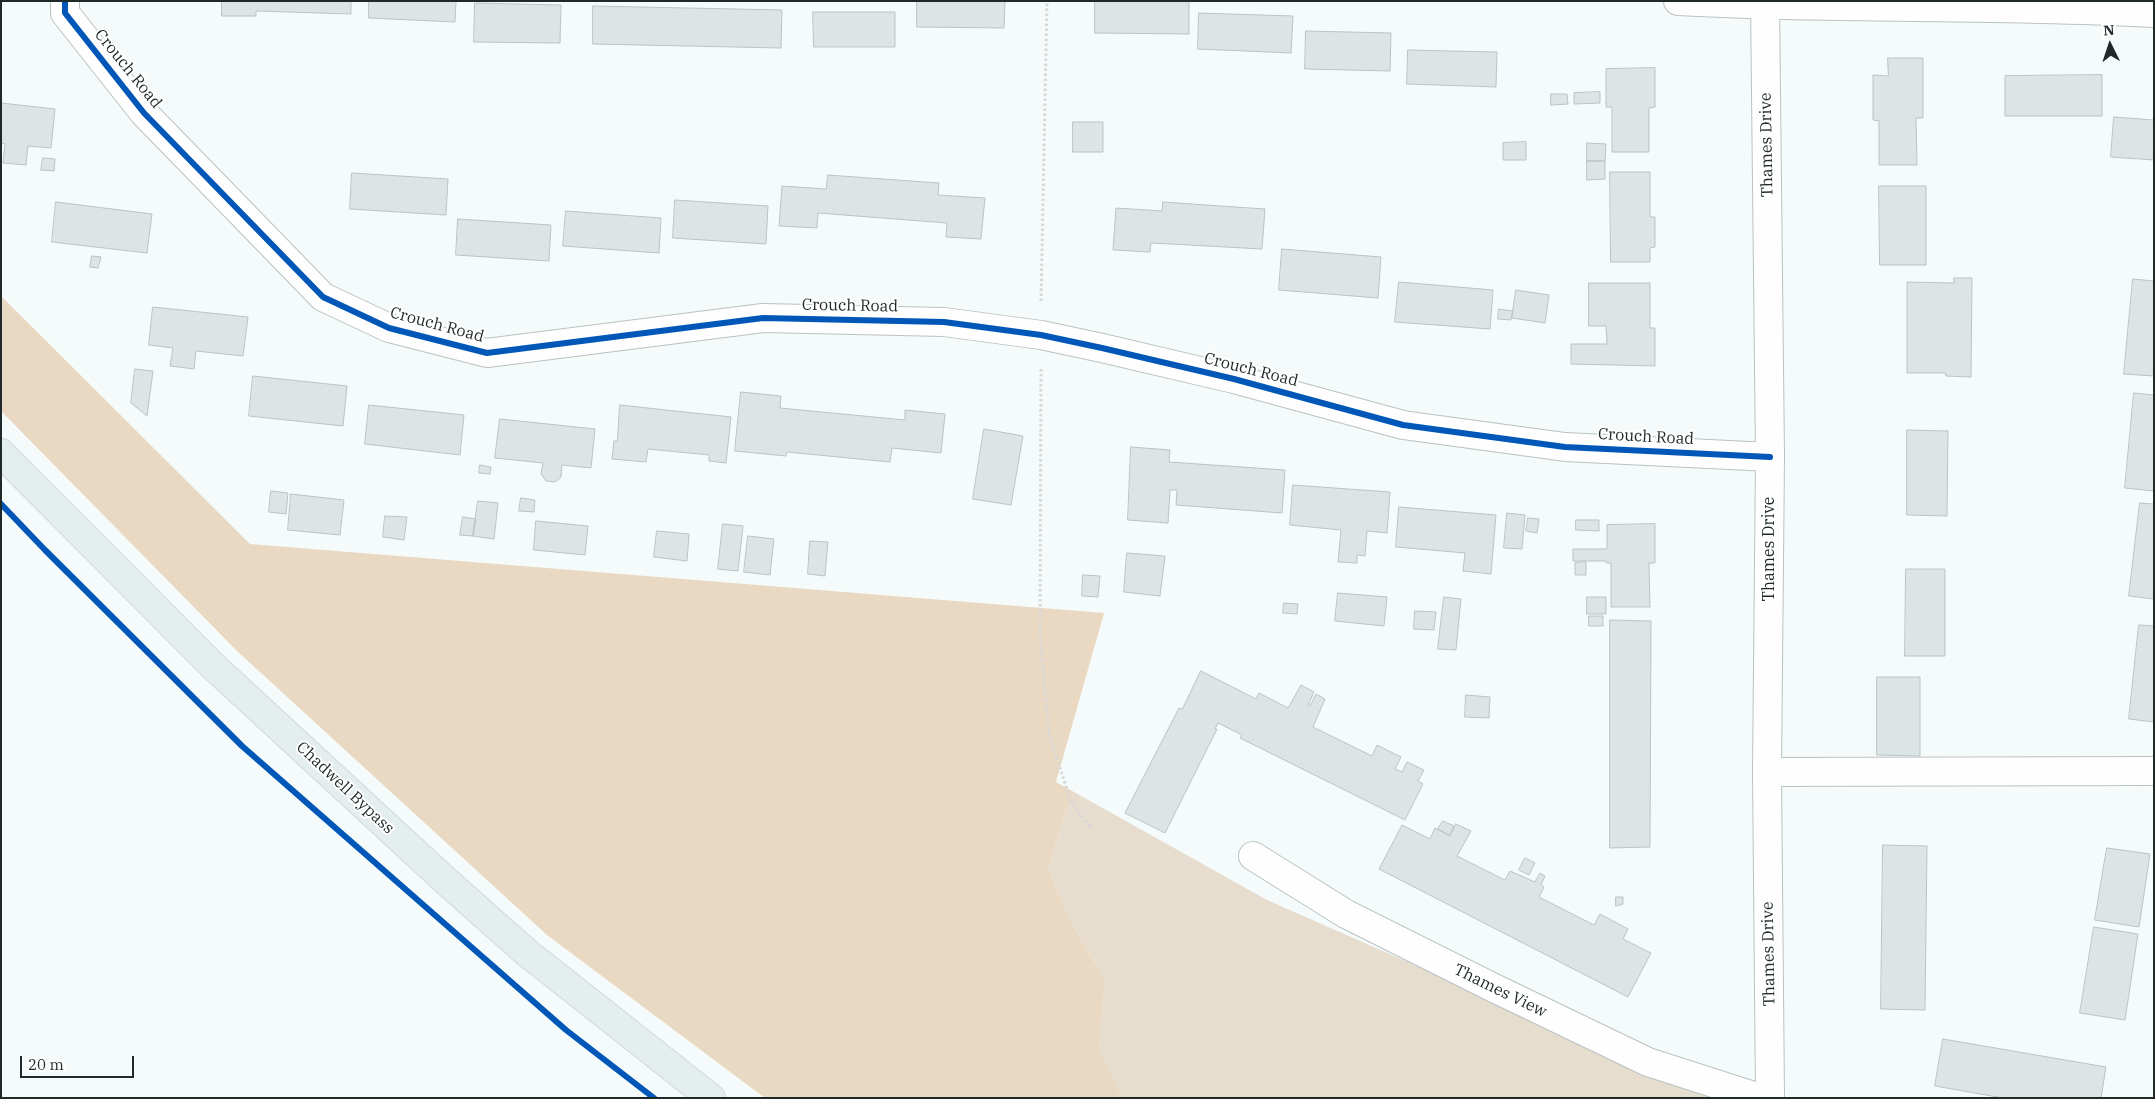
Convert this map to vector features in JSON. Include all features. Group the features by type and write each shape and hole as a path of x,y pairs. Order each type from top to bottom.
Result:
{"main road":[{"name":"Chadwell Bypass","path":"1,453 213,666 446,882 526,952 710,1098"}],"street":[{"name":"Crouch Road","path":"64,1 65,13 144,112 323,297 389,328 486,352 764,318 944,322 1041,335 1234,379 1403,425 1565,447 1770,457"},
{"path":"1678,1 2055,9 2154,13"},
{"name":"Thames Drive","path":"1765,4 1770,457 1767,772 1770,1098"},
{"path":"1767,772 2154,771"},
{"name":"Thames View","path":"1253,856 1346,914 1511,997 1648,1062 1760,1098"}],"path":[{"path":"1047,1 1041,335 1040,634 1049,734 1071,802 1091,828"}],"shaded area":[{"path":"1,296 250,544 1104,613 1056,782 1074,792 1048,869 1073,926 1105,980 1098,1048 1122,1098 765,1098 547,935 237,651 1,411"},
{"path":"1074,792 1267,900 1492,999 1760,1098 1122,1098 1097,1048 1105,980 1073,926 1048,869"}],"building":[{"path":"222,1 351,1 351,14 256,11 256,16 222,16"},
{"path":"369,1 456,1 455,22 369,18"},
{"path":"917,1 1005,1 1004,28 917,27"},
{"path":"1095,1 1189,1 1189,34 1095,33"},
{"path":"475,3 561,5 560,43 474,42"},
{"path":"593,6 782,10 781,48 593,44"},
{"path":"813,12 895,12 895,47 814,47"},
{"path":"1199,13 1293,16 1291,53 1198,49"},
{"path":"1306,31 1391,33 1390,71 1305,69"},
{"path":"1408,50 1497,52 1496,87 1407,84"},
{"path":"1888,58 1923,58 1923,118 1916,118 1917,165 1879,165 1879,121 1873,120 1873,75 1888,76"},
{"path":"1655,68 1655,107 1649,108 1649,152 1612,152 1612,107 1606,107 1606,69"},
{"path":"2102,75 2102,116 2005,116 2005,76"},
{"path":"1600,92 1600,103 1574,104 1574,93"},
{"path":"1551,94 1567,94 1568,104 1551,105"},
{"path":"1,103 55,109 51,148 28,146 26,165 3,163 5,144 1,143"},
{"path":"2114,117 2154,120 2154,160 2111,157"},
{"path":"1073,122 1103,122 1103,152 1073,152"},
{"path":"1526,142 1526,160 1503,160 1503,143"},
{"path":"1587,143 1606,144 1605,161 1587,161"},
{"path":"43,158 55,159 54,171 41,170"},
{"path":"1587,161 1605,161 1605,179 1587,180"},
{"path":"1610,172 1650,172 1650,217 1655,217 1655,247 1650,248 1650,262 1611,262"},
{"path":"352,173 448,179 446,215 350,209"},
{"path":"828,175 939,183 938,195 985,198 981,239 946,237 947,223 818,213 817,228 779,226 782,186 826,189"},
{"path":"1879,186 1926,186 1926,265 1880,265"},
{"path":"675,200 768,206 766,244 673,238"},
{"path":"56,202 152,214 147,253 52,242"},
{"path":"1163,202 1265,209 1262,249 1151,243 1150,252 1113,250 1116,208 1162,211"},
{"path":"566,211 661,218 659,253 563,246"},
{"path":"458,219 551,225 549,261 456,255"},
{"path":"1282,249 1381,257 1378,298 1279,290"},
{"path":"92,256 101,257 98,268 90,267"},
{"path":"1954,278 1972,278 1971,377 1946,376 1945,373 1907,373 1907,282 1954,283"},
{"path":"2133,279 2154,281 2154,376 2124,374"},
{"path":"1399,282 1493,290 1490,329 1395,322"},
{"path":"1589,283 1650,283 1650,328 1655,328 1655,366 1571,364 1571,344 1607,344 1606,326 1589,326"},
{"path":"1516,290 1549,295 1545,323 1512,318"},
{"path":"153,307 248,317 243,356 196,351 194,369 170,366 173,348 149,345"},
{"path":"1499,309 1513,311 1511,320 1498,319"},
{"path":"135,369 153,371 147,416 131,403"},
{"path":"253,376 347,386 343,426 249,416"},
{"path":"741,392 781,396 780,408 905,420 905,410 945,414 941,453 892,448 890,462 787,452 786,456 735,451"},
{"path":"2134,393 2154,395 2154,491 2125,488"},
{"path":"369,405 464,415 460,455 365,444"},
{"path":"620,405 731,417 726,463 709,461 709,455 648,449 646,462 612,459 614,441 617,441"},
{"path":"500,419 595,429 591,468 562,465 561,477 555,482 546,481 541,474 543,463 495,458"},
{"path":"984,429 1023,436 1011,505 973,499"},
{"path":"1907,430 1948,431 1947,516 1907,515"},
{"path":"1131,447 1170,450 1169,462 1285,470 1282,513 1176,505 1177,490 1170,490 1168,523 1128,520"},
{"path":"480,465 491,467 490,474 479,473"},
{"path":"1293,485 1390,492 1387,533 1367,531 1365,556 1357,555 1357,563 1338,562 1341,530 1290,525"},
{"path":"271,491 288,493 286,514 269,512"},
{"path":"291,494 344,500 340,535 288,530"},
{"path":"521,498 535,500 534,512 519,511"},
{"path":"478,501 498,503 494,539 473,536"},
{"path":"2140,503 2154,504 2154,599 2129,596"},
{"path":"1399,507 1496,515 1491,574 1463,571 1465,553 1396,547"},
{"path":"1507,513 1525,515 1522,549 1504,548"},
{"path":"385,516 407,517 404,540 383,537"},
{"path":"463,517 476,519 473,536 460,535"},
{"path":"1528,518 1539,519 1537,533 1526,531"},
{"path":"1576,520 1599,520 1599,531 1576,530"},
{"path":"536,521 588,526 585,555 534,550"},
{"path":"723,524 743,526 738,571 718,569"},
{"path":"1655,524 1655,563 1649,563 1650,607 1611,607 1611,563 1606,563 1606,561 1573,561 1573,549 1607,549 1607,525"},
{"path":"657,531 689,534 687,561 654,557"},
{"path":"748,536 774,539 770,575 744,572"},
{"path":"810,541 828,542 825,576 808,574"},
{"path":"1127,553 1165,556 1160,596 1124,592"},
{"path":"1586,562 1586,575 1575,575 1575,563"},
{"path":"1906,569 1945,569 1945,656 1905,656"},
{"path":"1083,575 1100,576 1098,597 1082,596"},
{"path":"1338,593 1387,597 1384,626 1335,621"},
{"path":"1444,597 1461,599 1456,650 1438,649"},
{"path":"1587,597 1606,597 1606,614 1587,614"},
{"path":"1284,603 1298,604 1297,614 1283,613"},
{"path":"1415,611 1436,612 1434,630 1414,629"},
{"path":"1589,616 1603,616 1603,626 1589,626"},
{"path":"1610,620 1651,621 1650,847 1610,848"},
{"path":"2139,625 2154,626 2154,722 2129,719"},
{"path":"1201,671 1256,699 1259,693 1288,708 1301,685 1314,692 1308,705 1310,706 1316,694 1325,699 1313,727 1372,756 1377,745 1401,757 1395,769 1402,772 1407,762 1424,770 1418,781 1423,784 1405,820 1240,738 1242,735 1218,723 1215,729 1217,729 1165,833 1125,813 1179,708 1182,709"},
{"path":"1877,677 1920,677 1920,756 1877,755"},
{"path":"1466,695 1490,697 1489,718 1465,717"},
{"path":"1443,821 1454,826 1449,835 1438,829"},
{"path":"1456,824 1471,831 1457,856 1505,880 1510,871 1535,882 1540,873 1545,876 1541,885 1544,887 1539,897 1594,925 1600,914 1628,929 1623,939 1651,953 1628,997 1379,869 1402,825 1430,839 1435,828 1450,836"},
{"path":"1883,845 1927,846 1925,1010 1881,1009"},
{"path":"2107,848 2150,854 2139,927 2095,920"},
{"path":"1525,858 1535,863 1529,875 1519,870"},
{"path":"1616,897 1623,897 1623,904 1616,906"},
{"path":"2094,927 2138,934 2125,1020 2080,1013"},
{"path":"1943,1039 2106,1067 2101,1098 2003,1098 1935,1086"}],"cycle path":[{"path":"65,1 65,13 144,113 323,297 389,328 487,353 763,318 944,322 1041,335 1102,348 1234,379 1403,425 1565,447 1770,457"},
{"path":"1,504 242,746 566,1030 654,1098"}]}
